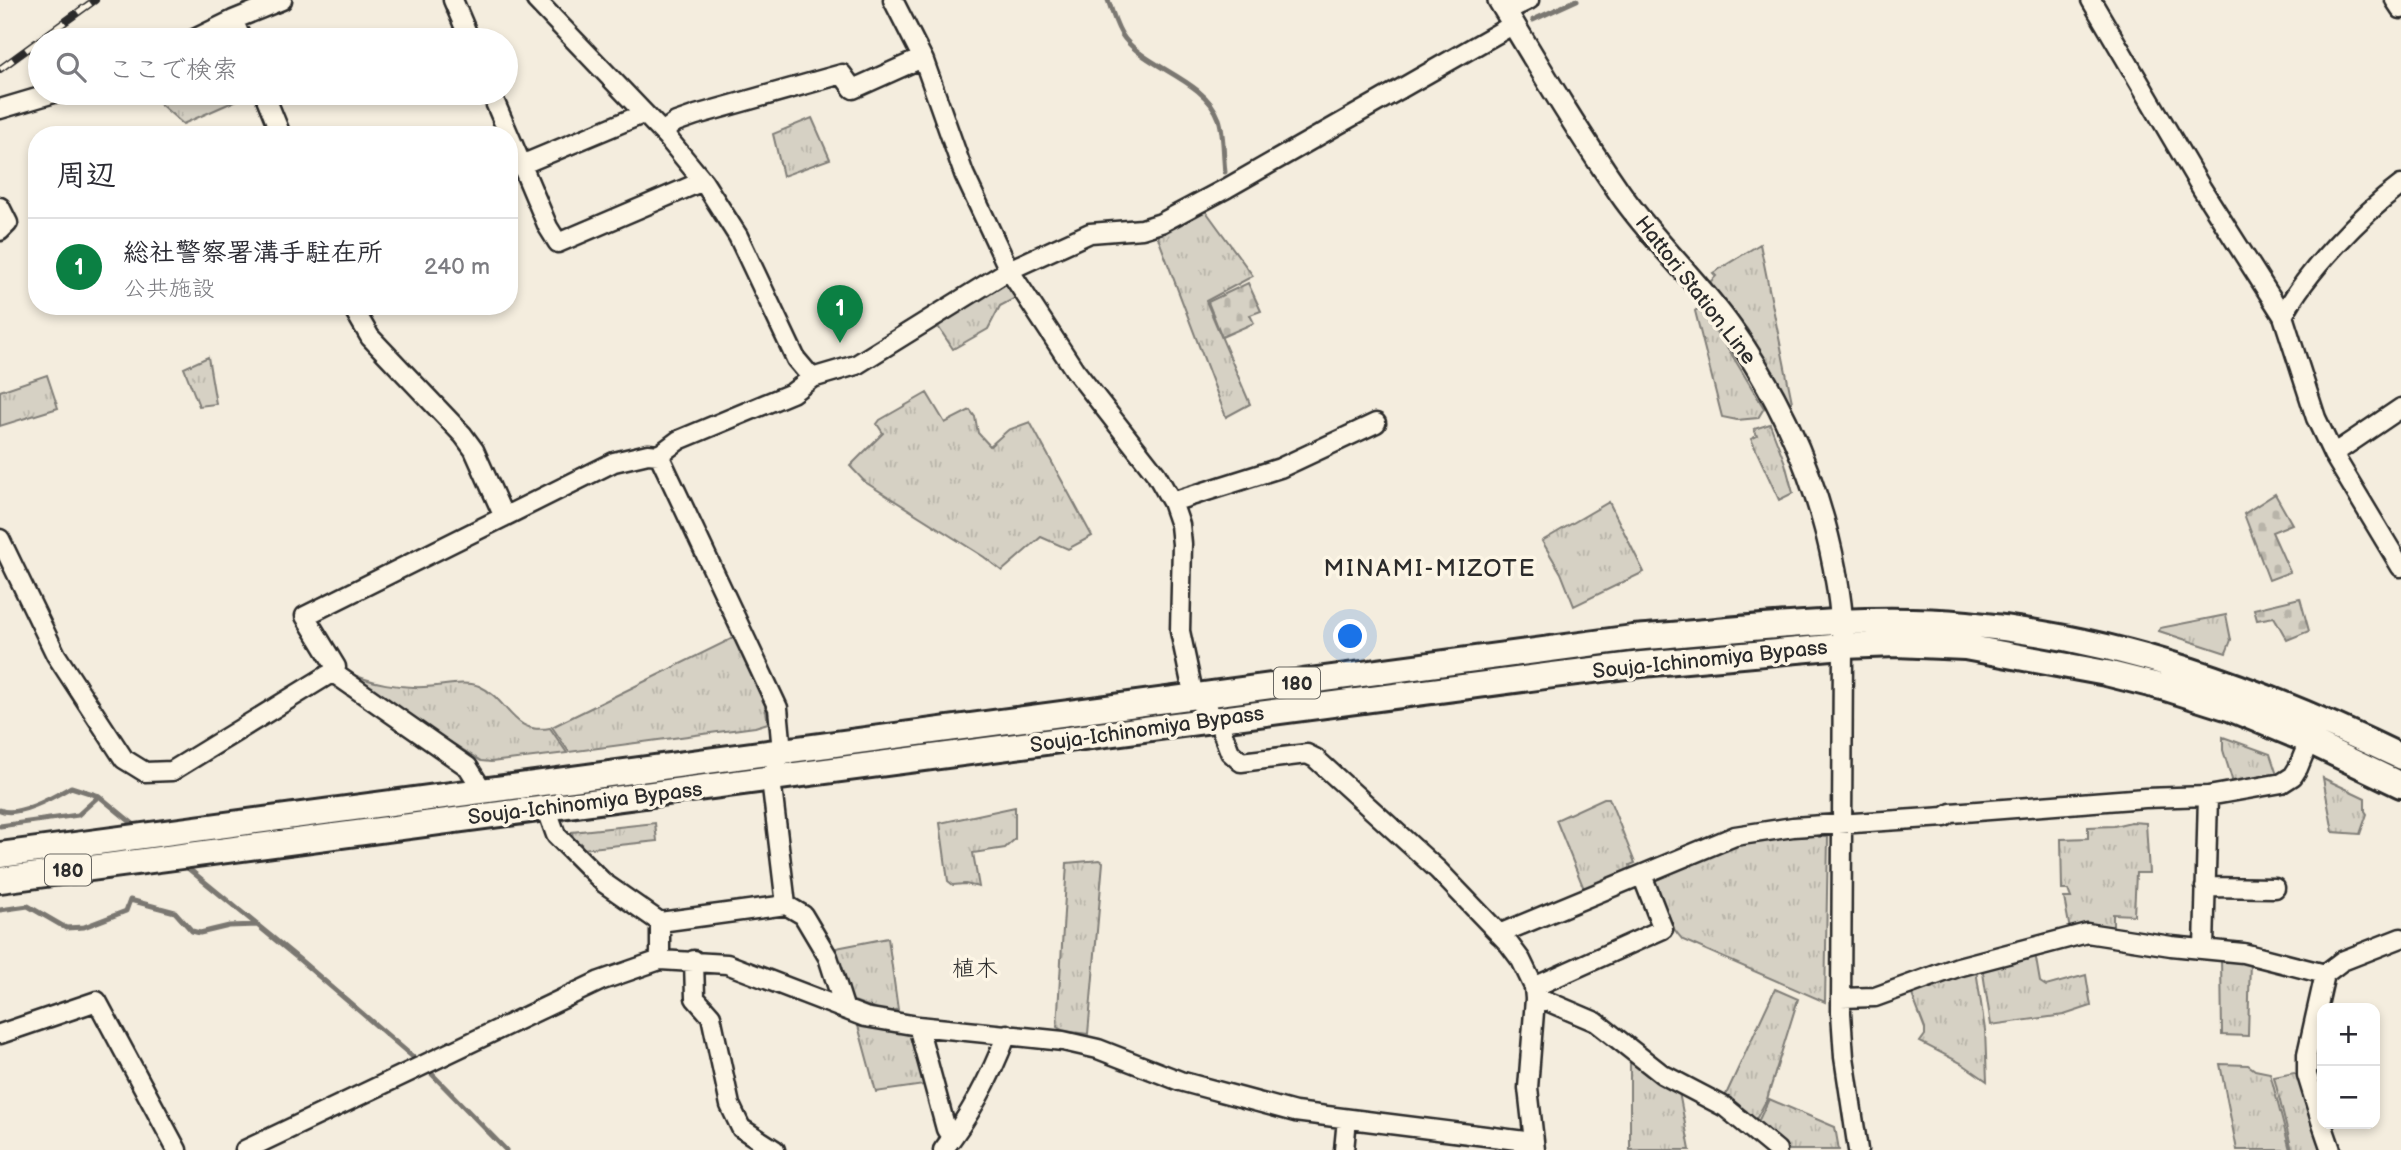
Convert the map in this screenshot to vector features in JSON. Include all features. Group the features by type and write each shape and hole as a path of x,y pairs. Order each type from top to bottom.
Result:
{"highway":[{"name":"Souja-Ichinomiya Bypass","path":"0,855 177,831 499,797 546,807 1642,664 1843,635 1892,621 1966,624 2109,648 2229,682 2318,717 2401,757"},
{"name":"Souja-Ichinomiya Bypass","path":"0,880 205,853 499,797 782,751 1633,638 1843,635 1896,644 1965,647 2106,673 2229,708 2309,741 2401,785"}],"main road":[{"name":"Hattori Station Line","path":"1506,12 1621,194 1731,327 1784,417 1815,491 1834,569 1843,635"}],"street":[{"path":"217,28 282,0"},
{"path":"453,0 465,28"},
{"path":"536,0 662,132 703,181 738,236 796,359 812,378"},
{"path":"245,1150 600,981 660,960 727,964 844,1007 864,1017 918,1026 1063,1041 1098,1049 1180,1081 1295,1112 1534,1146 1528,1088 1535,991 1521,960 1438,870 1315,758 1307,754 1241,762 1230,752 1217,719 1194,697 1180,631 1182,544 1180,525 1172,502 1156,474 1074,369 1009,270 964,174 922,58 893,0"},
{"path":"335,674 336,667 305,616 614,462 648,454 659,455 679,440 792,393 812,378 856,365 1009,270 1090,233 1142,229 1161,223 1227,188 1528,0"},
{"path":"2091,0 2202,189 2283,316 2316,418 2333,454 2401,567"},
{"path":"2395,0 2401,9"},
{"path":"233,20 237,28"},
{"path":"662,132 676,122 696,115 842,74 853,89 922,58"},
{"path":"0,110 28,101"},
{"path":"269,105 277,126"},
{"path":"496,105 505,126"},
{"path":"522,164 638,116 641,112"},
{"path":"518,155 548,227 558,243 703,181"},
{"path":"2283,316 2314,270 2370,212 2401,185"},
{"path":"0,207 8,223 0,231"},
{"path":"357,315 370,337 468,442 504,517"},
{"path":"2333,454 2401,408"},
{"path":"1172,502 1280,468 1376,423"},
{"path":"659,455 778,708 782,751 771,779 786,905"},
{"path":"0,539 56,655 124,759 145,772 172,771 328,675 335,674 468,767 499,797"},
{"path":"1843,635 1841,998 1844,1057 1858,1150"},
{"path":"1499,934 1735,836 1793,827 1945,817 1951,813 2208,796 2282,783 2298,768 2309,741"},
{"path":"2204,948 2208,796"},
{"path":"546,807 556,835 604,883 660,922 786,905 803,915 828,957 844,1007"},
{"path":"1535,991 1663,929 1642,874"},
{"path":"2205,887 2275,888"},
{"path":"660,922 660,960"},
{"path":"1841,998 1875,997 1958,967 2087,933 2243,953 2325,974"},
{"path":"2317,1108 2307,1075 2306,1054 2325,974 2342,961 2401,938"},
{"path":"694,960 695,998 711,1016 730,1105 741,1128 775,1150"},
{"path":"1535,991 1595,1022 1662,1074 1725,1107 1777,1150"},
{"path":"0,1034 97,1000 177,1150"},
{"path":"918,1026 948,1144"},
{"path":"948,1144 977,1100 994,1068 1007,1034"},
{"path":"1344,1150 1347,1119"},
{"path":"2324,1129 2331,1150"}],"green space":[{"path":"161,105 226,105 183,124"},
{"path":"812,118 830,159 783,176 773,134"},
{"path":"1205,210 1253,276 1206,301 1250,404 1226,417 1157,235"},
{"path":"1760,244 1792,402 1790,403 1747,329 1710,282 1716,276 1713,273"},
{"path":"1006,277 1019,296 1000,306 988,329 953,349 935,322"},
{"path":"1248,283 1261,311 1250,315 1254,323 1222,337 1208,302"},
{"path":"1699,308 1729,350 1764,408 1758,418 1737,420 1722,417 1695,311"},
{"path":"208,357 216,404 199,406 184,368"},
{"path":"47,375 58,408 0,426 0,391"},
{"path":"927,393 945,423 970,410 975,417 978,433 990,446 1008,430 1030,422 1092,536 1068,549 1041,537 1002,571 865,482 850,466 883,433 877,424"},
{"path":"1770,424 1793,493 1779,500 1751,439 1757,436 1754,429"},
{"path":"2275,494 2292,524 2272,532 2290,572 2269,580 2244,514"},
{"path":"1609,502 1644,572 1574,606 1561,573 1542,541"},
{"path":"2300,598 2309,631 2287,640 2274,617 2257,620 2254,609"},
{"path":"2226,615 2231,640 2226,653 2159,631 2160,628"},
{"path":"735,637 765,705 768,723 569,752 552,727"},
{"path":"349,673 376,682 405,687 459,684 479,686 497,699 518,721 537,729 550,728 567,753 481,761 444,738 439,738"},
{"path":"2223,737 2270,754 2278,778 2234,786 2223,750"},
{"path":"2323,778 2365,798 2367,814 2360,834 2333,832"},
{"path":"1609,798 1635,863 1630,865 1632,871 1584,889 1556,820"},
{"path":"1015,807 1015,839 1005,848 973,853 979,887 953,885 948,881 940,823"},
{"path":"655,823 657,841 582,849 581,843 574,844 572,832"},
{"path":"2146,823 2149,873 2136,873 2134,915 2113,914 2113,929 2070,930 2064,898 2071,898 2068,890 2062,890 2061,839 2088,838 2088,827"},
{"path":"1818,833 1819,837 1828,837 1825,1002 1683,940 1672,926 1651,877 1742,842"},
{"path":"1103,862 1088,1034 1064,1031 1057,1027 1067,863"},
{"path":"888,938 898,1010 894,1010 894,1015 848,999 831,949"},
{"path":"2035,953 2040,982 2046,986 2086,975 2091,1006 2064,1015 1991,1025 1982,966"},
{"path":"2221,957 2250,960 2248,1036 2222,1035"},
{"path":"1976,970 1985,1030 1987,1081 1961,1063 1920,1042 1925,1035 1925,1029 1911,992"},
{"path":"1775,989 1798,999 1767,1099 1753,1125 1723,1101"},
{"path":"857,1022 917,1031 931,1084 876,1092"},
{"path":"1630,1050 1678,1087 1690,1150 1630,1150"},
{"path":"2220,1064 2248,1065 2255,1070 2270,1073 2290,1150 2237,1150"},
{"path":"2294,1073 2302,1078 2324,1150 2292,1150 2274,1077"},
{"path":"1769,1099 1835,1127 1839,1150 1784,1150 1756,1126"}],"waterway":[{"path":"1108,0 1125,39 1148,59 1202,94 1212,106 1221,125 1225,172"},
{"path":"1533,20 1577,0"},
{"path":"0,810 8,812 26,809 71,787 99,796 138,828"},
{"path":"0,826 78,815 99,796"},
{"path":"184,865 427,1069 506,1150"},
{"path":"0,910 28,906 66,928 84,927 126,911 130,900 175,912 192,931 200,933 229,926 258,925"}],"railway":[{"path":"56,28 95,0"},
{"path":"0,69 28,49"}],"place":[{"name":"総社警察署溝手駐在所","path":"840,343"}],"district":[{"name":"MINAMI-MIZOTE","path":"1430,568"},
{"name":"植木","path":"975,968"}]}
